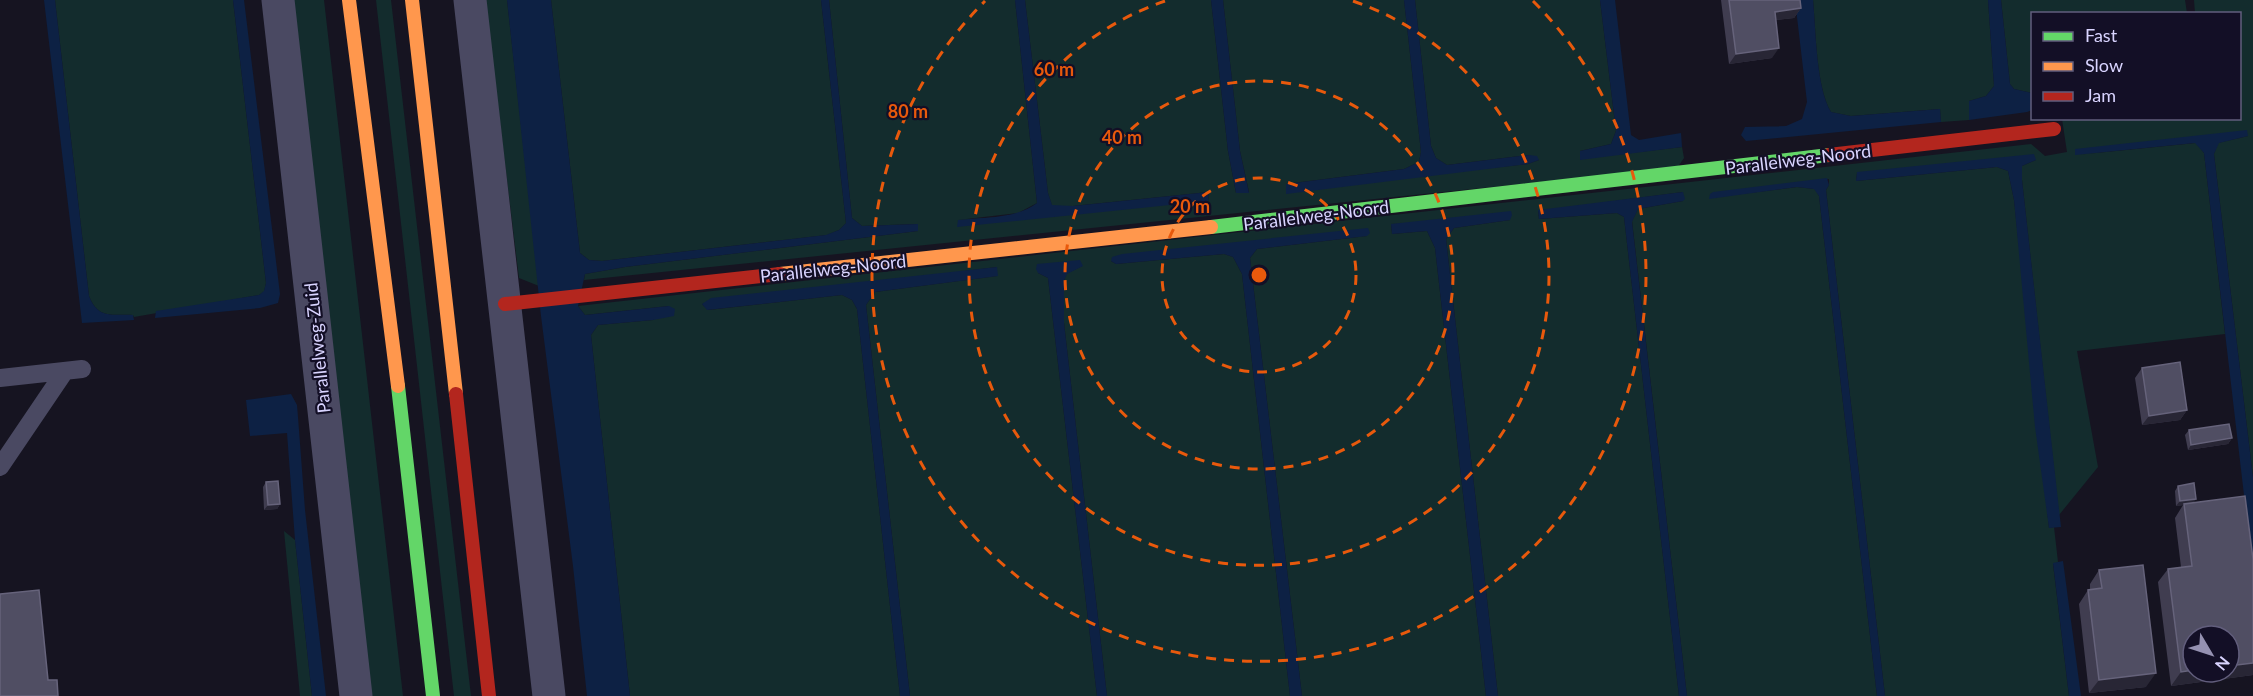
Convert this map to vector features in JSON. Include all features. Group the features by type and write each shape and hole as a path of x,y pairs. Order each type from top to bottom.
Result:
{"main road":[{"path":"350,0 433,696"},
{"path":"412,0 489,696"},
{"name":"Parallelweg-Noord","path":"514,303 1134,236 2054,129"}],"street":[{"name":"Parallelweg-Zuid","path":"278,0 356,696"},
{"path":"470,0 514,303 549,696"}],"lane":[{"path":"0,378 73,370 0,467"}],"green space":[{"path":"55,0 233,0 266,283 264,292 259,295 134,317 133,315 106,314 97,309 89,296"},
{"path":"291,0 324,0 403,696 370,696"},
{"path":"376,0 391,0 471,696 454,696"},
{"path":"485,0 507,0 539,286 519,278"},
{"path":"551,0 821,0 846,223 839,230 827,235 602,261 589,260 580,253"},
{"path":"829,0 1015,0 1037,203 1018,213 958,220 1208,201 1209,192 1073,206 1052,206 1048,193 1025,0 1211,0 1228,151 1236,193 1249,192 1240,151 1223,0 1404,0 1421,152 1419,162 1404,169 1286,184 1416,176 1528,164 1539,160 1529,155 1447,165 1436,158 1431,146 1415,0 1600,0 1616,131 1611,144 1580,151 1580,159 1682,147 1684,158 1677,168 584,280 585,274 625,267 918,231 917,224 862,226 852,218"},
{"path":"1813,0 1988,0 1994,86 1986,96 1969,101 1969,120 1941,122 1940,109 1851,116 1831,112 1822,88"},
{"path":"2001,0 2185,0 2187,12 2031,12 2031,93 2014,89 2010,84"},
{"path":"2194,0 2253,0 2253,477 2214,154 2218,143 2248,136 2076,155 2196,143 2204,153 2225,334 2077,351 2098,467 2059,515 2022,180 2022,166 2036,160 1857,173 1856,181 1997,167 2008,171 2014,200 2049,528 2054,527 2058,562 2053,564 2069,696 1885,696 1826,190 1829,179 1709,198 1797,187 1815,189 1819,196 1877,696 1687,696 1632,221 1638,209 1683,201 1683,192 1538,211 1539,219 1617,213 1624,217 1679,696 1498,696 1446,239 1454,228 1510,220 1391,224 1392,234 1427,231 1435,248 1486,696 1302,696 1250,258 1257,249 1367,236 1111,261 1116,264 1224,254 1233,257 1242,274 1290,696 1107,696 1064,323 1066,274 1082,266 1038,273 1048,278 1097,696 910,696 866,305 875,292 997,276 997,267 702,304 708,310 842,295 852,300 857,309 900,696 630,696 591,335 598,325 653,320 669,306 585,315 578,306 2031,144 2045,156 2067,152 2062,120 2241,120 2241,12 2195,12"},
{"path":"284,531 295,540 312,696 300,696"}],"water":[{"path":"44,0 55,0 89,296 101,312 112,315 133,315 134,320 82,323"},
{"path":"233,0 244,0 280,294 278,303 260,308 155,318 156,311 259,295 264,291 266,283"},
{"path":"507,0 551,0 580,253 589,260 602,261 826,235 839,230 846,223 821,0 829,0 852,218 862,226 918,224 918,231 625,267 585,274 578,306 585,315 669,306 675,309 674,316 598,325 591,335 630,696 587,696 541,316"},
{"path":"1015,0 1025,0 1048,193 1052,205 1073,206 1209,192 1208,201 957,227 958,220 1009,215 1037,203"},
{"path":"1211,0 1223,0 1240,151 1249,193 1236,193 1228,151"},
{"path":"1404,0 1415,0 1431,146 1436,158 1447,165 1529,155 1537,156 1539,160 1528,164 1286,194 1286,184 1404,169 1419,162 1421,152"},
{"path":"1600,0 1615,0 1631,135 1639,140 1681,133 1682,147 1580,160 1580,151 1611,144 1616,131"},
{"path":"1795,0 1813,0 1822,88 1831,112 1851,116 1940,109 1941,122 1746,141 1741,135 1745,127 1786,126 1802,119 1807,102"},
{"path":"1988,0 2001,0 2010,84 2014,89 2031,93 2031,110 1969,120 1969,101 1986,96 1994,86"},
{"path":"2247,130 2248,136 2219,143 2214,154 2253,477 2253,572 2204,153 2195,143 2075,155 2075,149"},
{"path":"2034,154 2036,160 2022,166 2022,180 2061,527 2049,528 2035,427 2014,200 2008,171 1997,167 1856,181 1857,172"},
{"path":"1827,178 1829,185 1826,190 1885,696 1877,696 1819,196 1814,189 1797,187 1709,199 1713,192"},
{"path":"1683,192 1685,199 1683,201 1638,209 1632,222 1687,696 1679,696 1624,217 1617,213 1539,219 1538,210"},
{"path":"1511,211 1510,220 1454,228 1446,239 1498,696 1486,696 1435,248 1427,231 1392,234 1391,224"},
{"path":"1368,228 1370,233 1367,236 1257,249 1250,258 1302,696 1290,696 1242,274 1233,257 1224,254 1116,264 1111,261 1112,257 1122,254"},
{"path":"1080,260 1083,266 1067,274 1064,281 1064,323 1107,696 1097,696 1048,278 1038,273 1036,269 1037,264"},
{"path":"997,267 998,276 875,292 866,305 910,696 900,696 857,309 852,300 842,295 707,310 702,304 711,298"},
{"path":"291,394 297,405 305,510 326,696 312,696 295,540 287,433 250,436 246,400"},
{"path":"2063,561 2081,696 2069,696 2053,563"}],"building":[{"path":"1729,0 1800,0 1801,8 1775,12 1779,48 1736,54"},
{"path":"2180,362 2187,410 2149,416 2142,368"},
{"path":"2229,424 2232,438 2191,445 2189,430"},
{"path":"278,481 280,504 268,505 266,482"},
{"path":"2194,483 2196,499 2180,501 2178,486"},
{"path":"2245,496 2253,559 2253,663 2241,664 2241,624 2181,624 2181,672 2168,569 2192,566 2184,504"},
{"path":"2143,565 2156,673 2099,680 2088,590 2102,588 2099,570"},
{"path":"39,590 48,680 57,680 58,696 0,696 0,594"}],"traffic: fast":[{"path":"1211,227 1829,155"},
{"path":"398,386 433,696"}],"traffic: slow":[{"path":"349,0 398,386"},
{"path":"412,0 456,394"},
{"path":"780,274 1211,227"}],"traffic: jam":[{"path":"1829,155 2054,129"},
{"path":"505,304 780,274"},
{"path":"456,394 489,696"}]}
